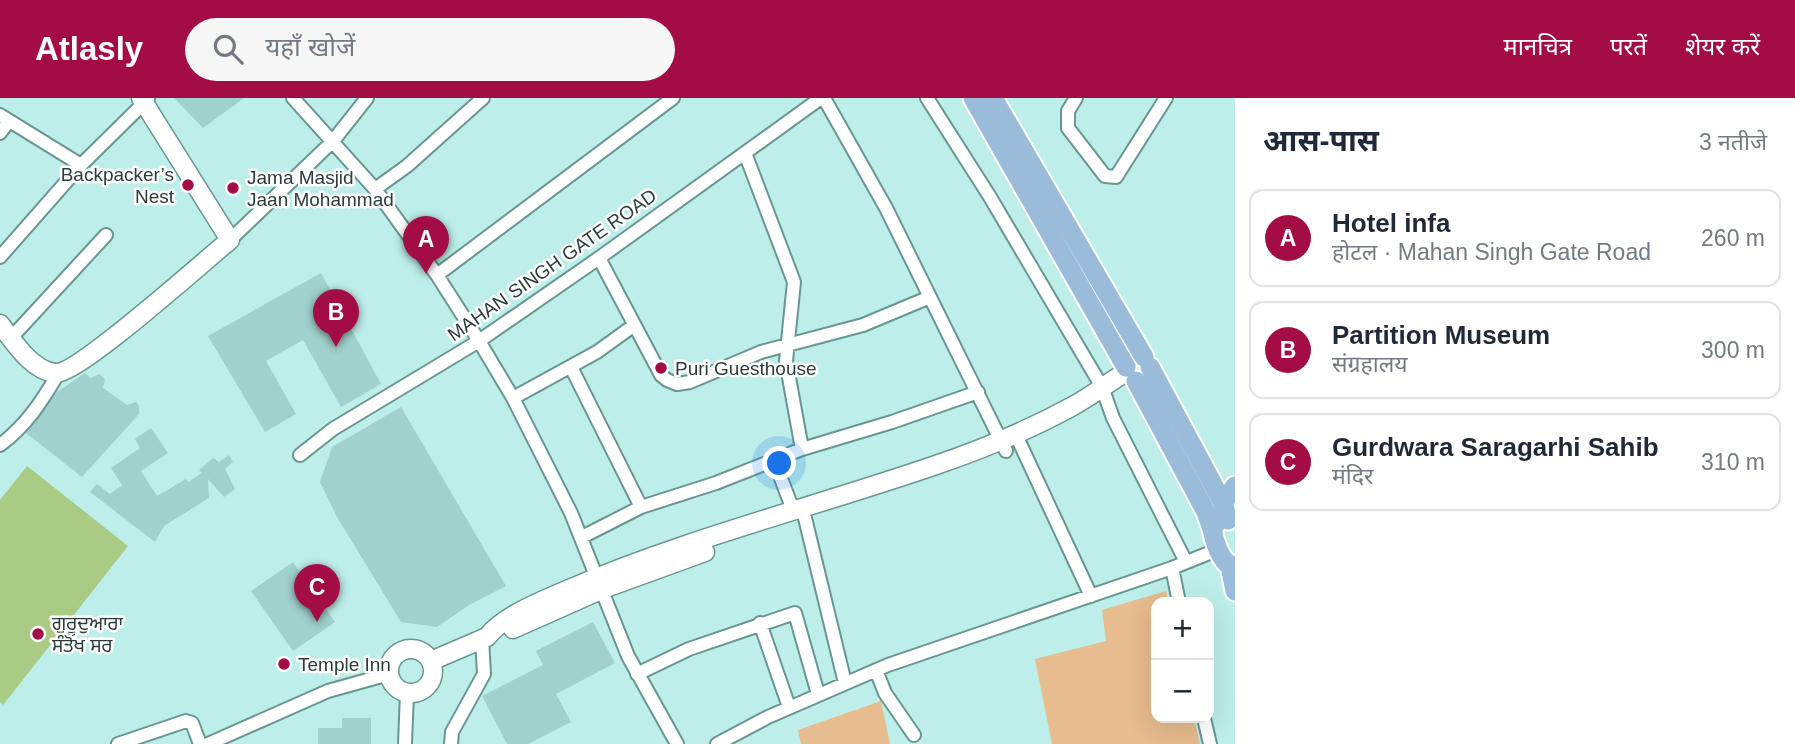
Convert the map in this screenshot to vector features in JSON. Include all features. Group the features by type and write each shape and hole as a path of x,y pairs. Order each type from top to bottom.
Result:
{"main road":[{"path":"973,98 1228,522"},
{"path":"993,98 1206,512 1228,522"},
{"path":"1235,485 1228,522 1219,549 1225,562 1232,565 1235,591"}],"street":[{"path":"293,98 375,190 437,275 480,341 513,398 582,537 637,674 677,744"},
{"path":"106,235 5,331 37,366 47,372 64,373 113,338 230,240 333,141 367,98"},
{"path":"375,190 407,166 483,98"},
{"path":"437,275 674,98"},
{"path":"823,98 868,174 978,392 1011,443 1091,596"},
{"name":"MAHAN SINGH GATE ROAD","path":"300,455 326,433 480,341 823,98"},
{"path":"927,98 990,197 1104,392 1113,418 1186,562"},
{"path":"1076,98 1068,111 1068,128 1105,176 1116,177 1166,98"},
{"path":"0,257 81,165 144,100 230,240"},
{"path":"0,133 4,118 81,165"},
{"path":"745,153 794,282 786,361 803,449"},
{"path":"599,258 661,375 677,384 703,377 761,352 863,325 930,297"},
{"path":"513,398 607,345 633,326"},
{"path":"572,366 641,508"},
{"path":"431,661 484,638 493,629 537,603 937,465 1011,443 1104,392 1135,370"},
{"path":"0,445 28,419 58,374"},
{"path":"582,537 641,508 716,483 803,449 978,392"},
{"path":"774,460 799,514 845,683"},
{"path":"718,744 818,694 876,670 1172,568 1219,549"},
{"path":"1172,568 1178,597"},
{"path":"637,674 689,649 794,613 818,694"},
{"path":"760,623 789,708"},
{"path":"451,744 452,732 484,674 484,638"},
{"path":"414,649 421,651 431,661 433,675 421,691 407,693 395,687 389,674 391,660 402,650 414,649"},
{"path":"876,670 890,702 914,734"},
{"path":"208,744 318,695 389,674"},
{"path":"405,744 407,693"},
{"path":"118,744 186,721 192,723 200,744"},
{"path":"1204,723 1210,744"}],"shaded area":[{"name":"ਗੁਰੂਦੁਆਰਾ ਸੰਤੋਖ ਸਰ","path":"27,466 128,546 3,705 0,702 0,500"},
{"path":"1166,591 1168,597 1151,597 1151,723 1195,723 1200,744 1052,744 1035,659 1106,641 1102,610"},
{"path":"881,701 890,744 801,744 798,730"}],"building":[{"path":"174,98 244,98 203,128"},
{"path":"321,273 381,384 341,407 303,340 266,361 296,414 265,432 208,336"},
{"path":"85,373 91,378 99,374 103,377 103,388 127,405 136,402 139,414 82,477 26,433 57,392"},
{"path":"401,407 506,586 469,605 437,627 401,622 337,517 320,482 332,447"},
{"path":"151,428 168,453 141,471 157,496 202,473 199,470 213,458 219,462 229,455 233,462 225,469 235,489 224,497 208,479 209,498 164,526 155,542 90,492 97,484 110,494 122,485 111,468 140,448 135,439"},
{"path":"293,562 335,622 293,651 251,591"},
{"path":"593,622 615,663 556,694 571,722 528,744 507,744 482,696 543,665 536,651"},
{"path":"342,718 371,718 371,744 318,744 318,728 342,728"}],"place":[{"name":"Backpacker’s Nest","path":"188,185"},
{"name":"Jama Masjid Jaan Mohammad","path":"233,188"},
{"name":"Hotel infa","path":"426,274"},
{"name":"Partition Museum","path":"336,347"},
{"name":"Puri Guesthouse","path":"661,368"},
{"name":"Gurdwara Saragarhi Sahib","path":"317,622"},
{"name":"ਗੁਰੂਦੁਆਰਾ ਸੰਤੋਖ ਸਰ","path":"38,634"},
{"name":"Temple Inn","path":"284,664"}]}
